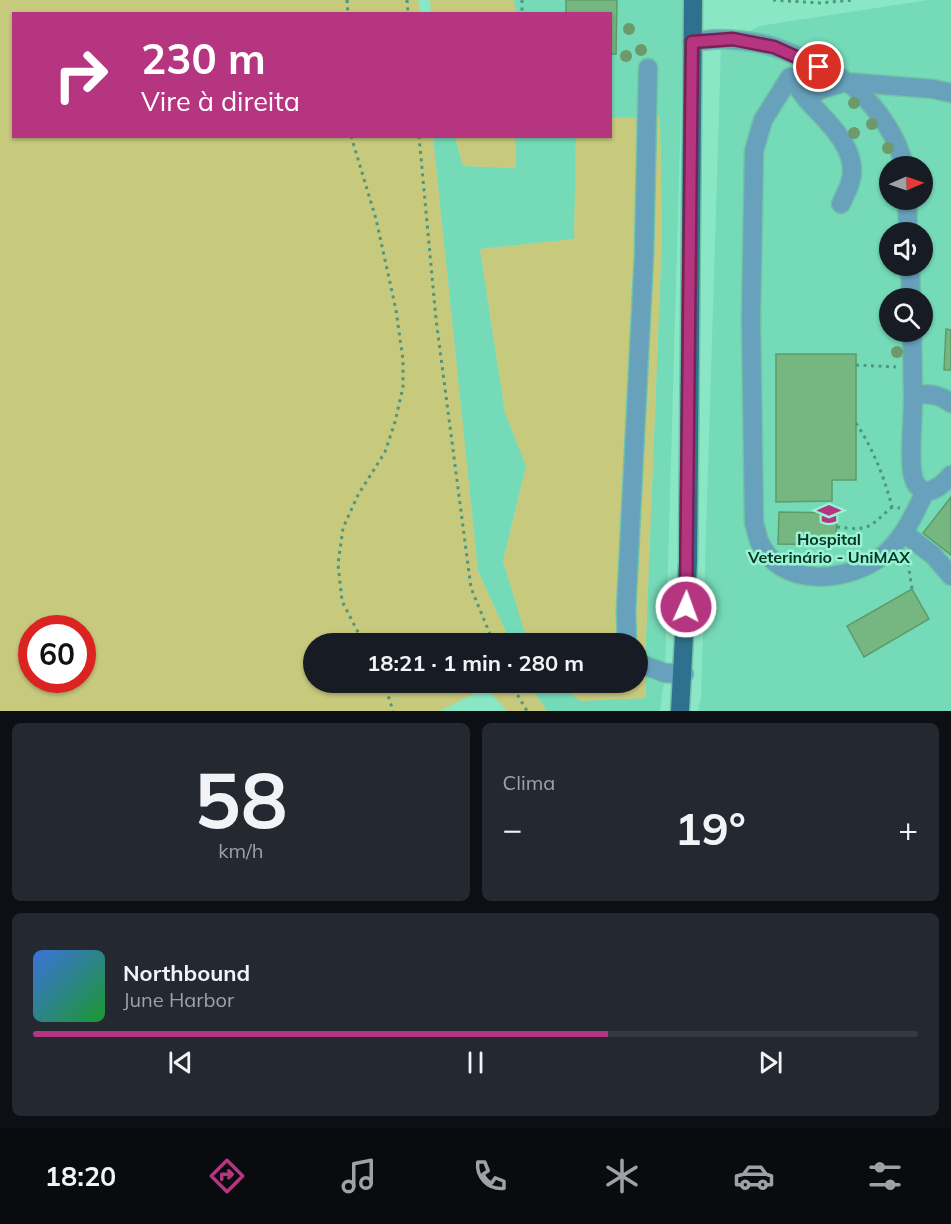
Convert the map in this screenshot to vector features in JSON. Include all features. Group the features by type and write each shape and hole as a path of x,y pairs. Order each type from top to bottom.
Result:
{"main road":[{"path":"680,711 684,674 688,562 693,0"}],"lane":[{"path":"692,42 733,39 774,47 819,67 855,87 893,135 902,156"},
{"path":"774,47 790,78 833,128 848,153 852,164 851,180 841,204"},
{"path":"627,633 644,255 648,68"},
{"path":"790,78 763,120 754,151 751,319 754,523 759,540 767,554 781,567 796,573 824,577 843,575 873,563 887,552 904,533 925,492 939,488 951,475"},
{"path":"807,99 819,90 846,82 933,89 951,93"},
{"path":"912,342 913,475 919,488 925,492"},
{"path":"913,395 926,393 938,395 951,403"},
{"path":"904,533 934,556 951,576"},
{"path":"648,667 665,673 684,674"}],"path":[{"path":"773,0 820,3 853,0"},
{"path":"352,138 376,219 396,310 403,360 403,387 385,452 358,495 343,528 338,564 342,601 358,633"},
{"path":"419,138 436,319 471,588 489,633"},
{"path":"856,423 868,442 884,477 892,507"},
{"path":"892,507 914,514"},
{"path":"837,527 858,530 869,528 892,507"},
{"path":"904,533 912,589"},
{"path":"387,693 393,711"},
{"path":"516,693 527,711"}],"shaded area":[{"path":"0,0 418,0 420,12 12,12 12,138 433,138 478,571 506,633 303,633 303,693 476,693 440,711 0,711"},
{"path":"430,0 514,0 516,12 431,12"},
{"path":"514,0 684,0 665,673 660,711 547,711 535,693 570,693 580,701 646,697 648,693 646,633 662,236 660,117 612,118 612,12 516,12"},
{"name":"Hospital Veterinário - UniMAX","path":"928,0 951,0 951,711 698,711 701,697 721,46 759,26"},
{"path":"660,116 662,236 646,633 525,633 503,561 526,466 505,413 480,249 574,239 576,138 612,138 612,118"},
{"path":"433,138 455,138 463,166 516,168 515,138 576,138 574,239 480,249 505,413 526,466 503,561 525,633 506,633 478,571"},
{"path":"455,138 515,138 516,168 463,166"},
{"path":"491,693 535,693 547,711 507,711"},
{"path":"570,693 646,693 646,698 580,701"}],"building":[{"path":"566,0 617,0 616,54 612,54 612,12 566,12"},
{"path":"946,329 951,330 951,370 944,370"},
{"path":"776,354 856,354 856,480 832,480 832,501 776,502"},
{"path":"951,497 951,555 923,533"},
{"path":"779,512 837,513 836,545 778,544"},
{"path":"912,589 929,619 864,657 847,626"}],"place":[{"name":"Hospital Veterinário - UniMAX","path":"829,514"}],"route":[{"path":"686,607 692,42 733,39 774,47 819,67"}]}
